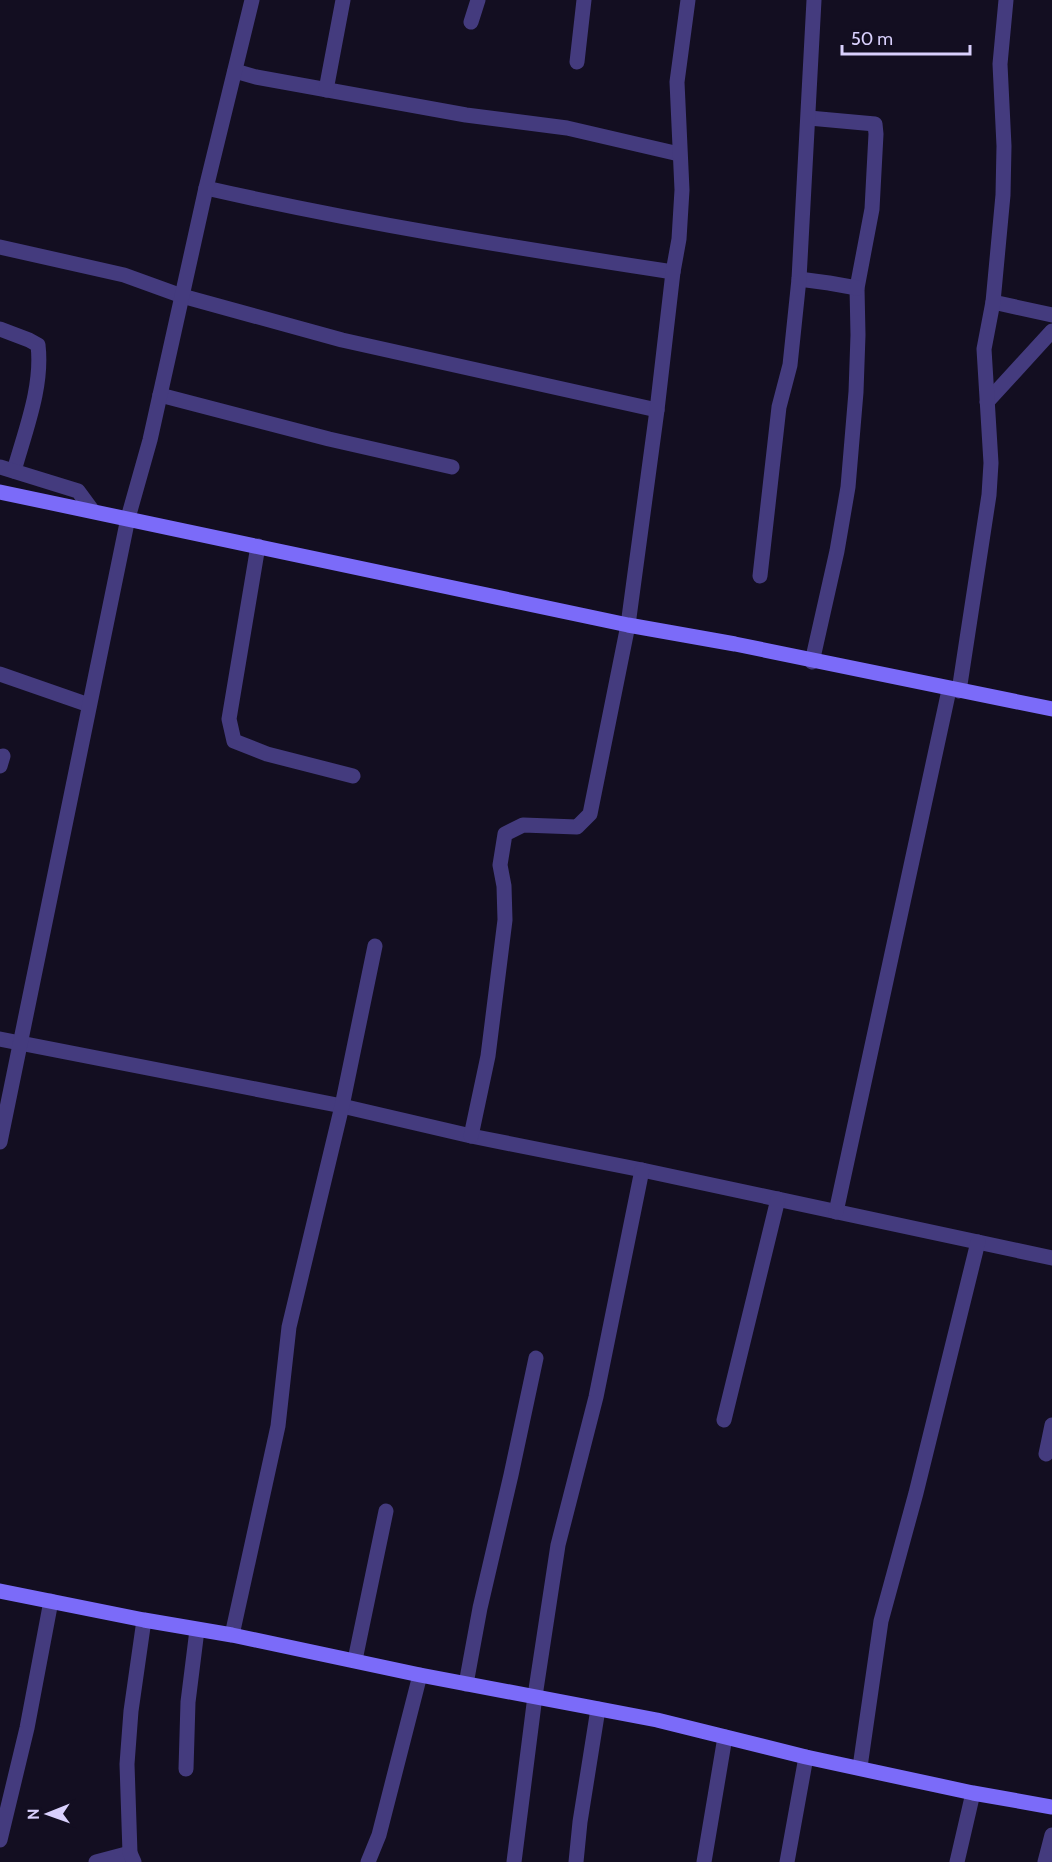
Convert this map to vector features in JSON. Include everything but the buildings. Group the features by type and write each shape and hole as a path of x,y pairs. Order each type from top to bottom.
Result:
{"street":[{"path":"0,1142 128,518 160,395 206,188 252,0"},
{"path":"326,90 343,0"},
{"path":"471,22 478,0"},
{"path":"576,62 584,0"},
{"path":"471,1136 488,1056 505,920 504,886 500,865 505,834 523,825 577,827 591,814 628,625 682,210 677,82 688,0"},
{"path":"760,576 779,407 790,365 799,279 814,0"},
{"path":"836,1212 954,691 989,495 991,463 984,349 993,302 1003,195 1004,146 1000,64 1006,0"},
{"path":"235,71 256,77 466,115 567,128 679,154"},
{"path":"809,118 874,124 876,134 872,208 857,288 857,358 848,487 813,662"},
{"path":"206,188 304,210 471,240 673,272"},
{"path":"0,247 124,275 182,296 342,340 657,410"},
{"path":"799,279 857,288"},
{"path":"993,302 1052,315"},
{"path":"0,329 38,345 39,357 38,379 7,469 78,491 92,510"},
{"path":"987,402 1052,331"},
{"path":"160,395 329,439 452,467"},
{"path":"0,492 628,625 735,644 954,691 1052,709"},
{"path":"258,546 229,719 234,741 267,754 353,776"},
{"path":"0,674 89,705"},
{"path":"232,1635 278,1426 289,1327 342,1106 375,946"},
{"path":"0,1039 342,1106 471,1136 642,1170 1052,1258"},
{"path":"514,1862 535,1696 558,1545 596,1396 642,1170"},
{"path":"724,1420 778,1200"},
{"path":"860,1767 881,1621 916,1493 978,1242"},
{"path":"466,1684 480,1608 512,1476 536,1358"},
{"path":"1046,1454 1052,1425"},
{"path":"356,1660 386,1511"},
{"path":"0,1591 598,1708 806,1757 973,1793 1052,1807"},
{"path":"0,1840 27,1728 51,1601"},
{"path":"96,1862 132,1858 127,1764 131,1711 144,1620"},
{"path":"186,1769 188,1702 198,1630"},
{"path":"368,1862 384,1818 420,1675"},
{"path":"576,1862 598,1708"},
{"path":"704,1862 725,1737"},
{"path":"787,1862 806,1757"},
{"path":"957,1862 973,1793"},
{"path":"1045,1862 1052,1835"}]}
